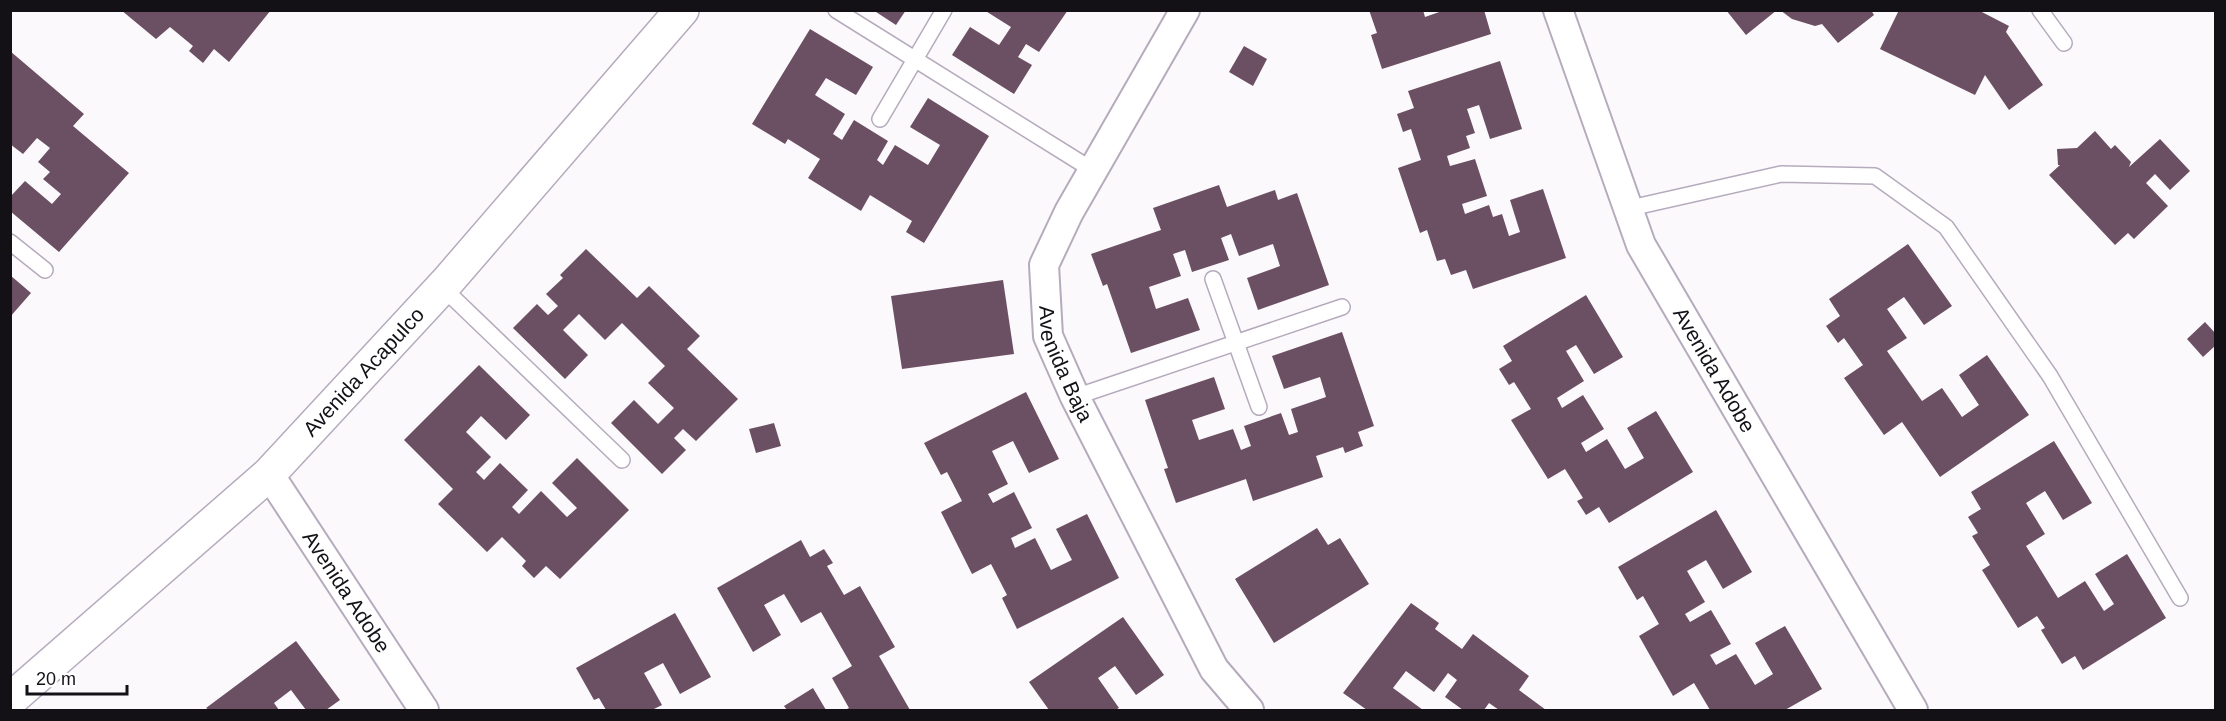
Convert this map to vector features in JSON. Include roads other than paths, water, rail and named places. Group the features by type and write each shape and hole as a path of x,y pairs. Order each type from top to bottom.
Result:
{"street":[{"name":"Avenida Acapulco","path":"10,700 269,474 442,287 681,10"},
{"name":"Avenida Baja","path":"1185,10 1044,265 1048,336 1076,397 1214,669 1249,711"},
{"name":"Avenida Adobe","path":"1558,10 1626,209 1641,245 1902,707"},
{"name":"Avenida Adobe","path":"269,474 424,711"}],"lane":[{"path":"836,10 1094,171"},
{"path":"880,119 944,10"},
{"path":"2040,10 2064,43"},
{"path":"1626,209 1781,174 1875,176 1946,227 2050,376 2180,598"},
{"path":"10,242 45,270"},
{"path":"1213,279 1259,407"},
{"path":"442,287 622,460"},
{"path":"1076,397 1342,307"}]}
